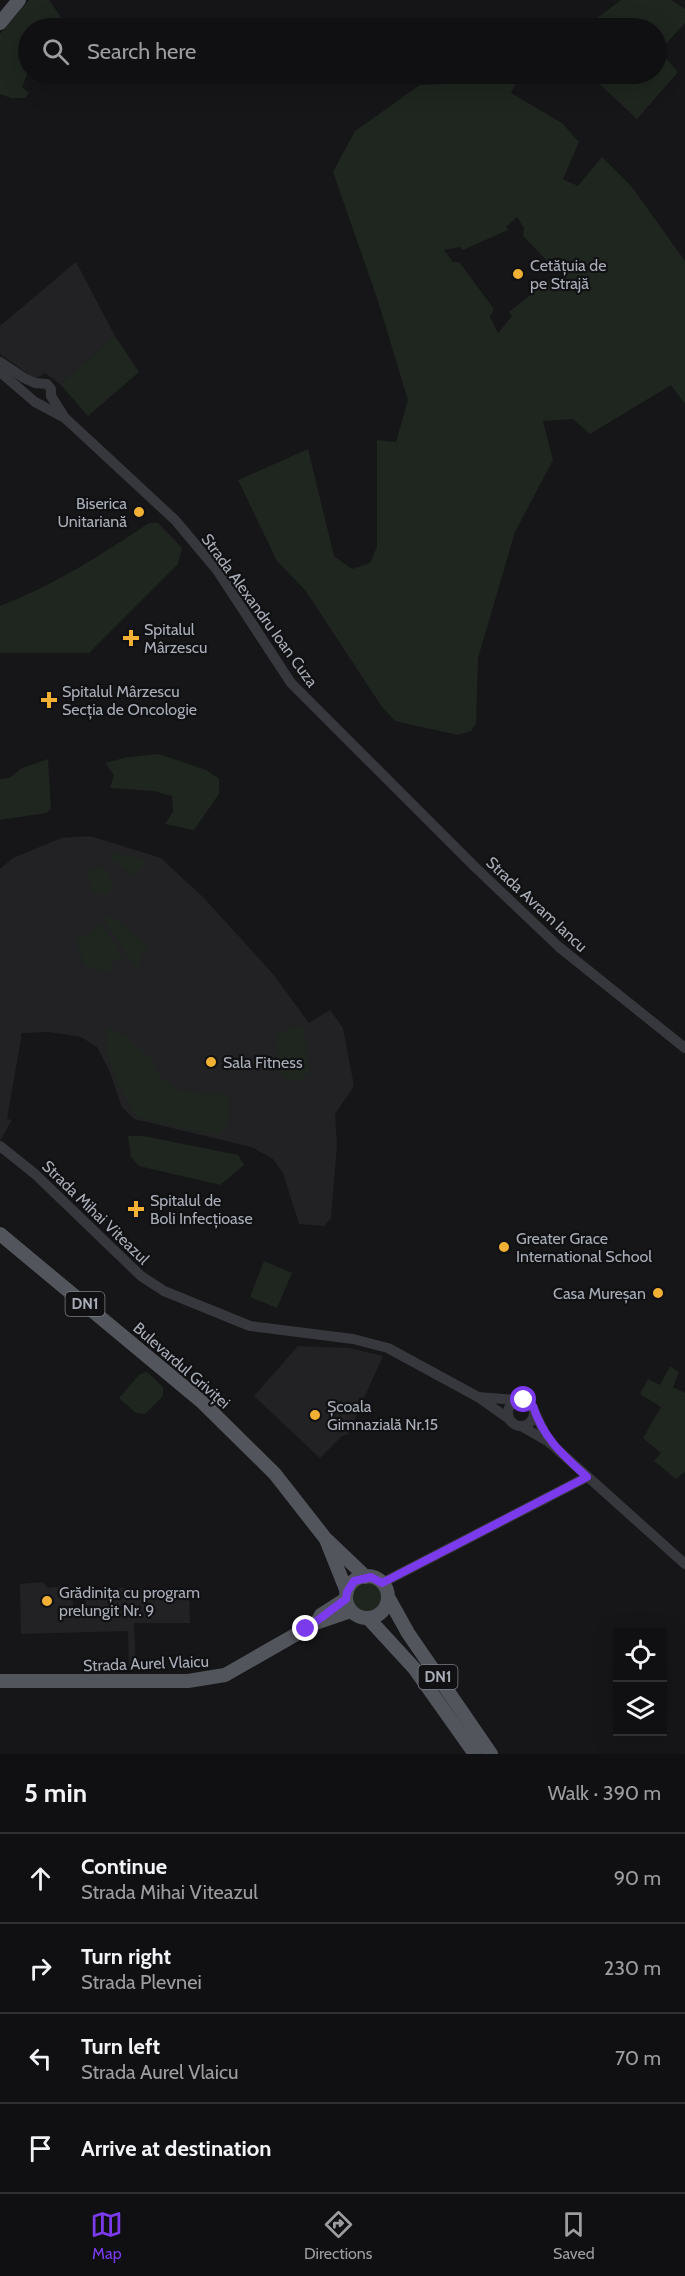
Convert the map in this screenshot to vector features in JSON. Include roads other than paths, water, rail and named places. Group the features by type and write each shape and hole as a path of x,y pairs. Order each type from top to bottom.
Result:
{"main road":[{"path":"0,23 19,0"},
{"name":"Bulevardul Griviței","path":"0,1234 201,1401 275,1474 325,1538 366,1577"},
{"name":"Bulevardul Griviței","path":"325,1538 348,1601"},
{"path":"348,1601 354,1581 366,1577"},
{"name":"DN1","path":"366,1577 382,1583 403,1625 491,1754"},
{"path":"368,1618 380,1614 388,1598"},
{"name":"DN1","path":"348,1601 368,1618 414,1668 476,1754"},
{"name":"Strada Aurel Vlaicu","path":"0,1681 188,1681 216,1678 316,1623 348,1601"}],"street":[{"name":"Strada Alexandru Ioan Cuza","path":"0,362 35,383 47,384 51,396 65,418"},
{"name":"Strada Alexandru Ioan Cuza","path":"0,372 30,395 35,402 65,418 178,524 217,570 287,678 378,770"},
{"path":"30,395 31,387 35,383"},
{"path":"41,404 51,396"},
{"name":"Strada Avram Iancu","path":"378,770 559,947 685,1048"},
{"name":"Strada Mihai Viteazul","path":"0,1146 35,1174 141,1276 164,1291 250,1326 353,1339 380,1345 409,1357 478,1397 509,1419"},
{"name":"Strada Mihai Viteazul","path":"478,1397 518,1400"},
{"path":"549,1442 529,1402 518,1400 510,1406 509,1419 549,1442 685,1564"},
{"path":"521,1426 531,1421 534,1411"},
{"path":"382,1583 587,1477"}],"place":[{"name":"Cetățuia de pe Strajă","path":"518,274"},
{"name":"Biserica Unitariană","path":"139,512"},
{"name":"Spitalul Mârzescu","path":"131,638"},
{"name":"Spitalul Mârzescu Secția de Oncologie","path":"49,700"},
{"name":"Sala Fitness","path":"211,1062"},
{"name":"Spitalul de Boli Infecțioase","path":"136,1209"},
{"name":"Greater Grace International School","path":"504,1247"},
{"name":"Casa Mureșan","path":"658,1293"},
{"name":"Școala Gimnazială Nr.15","path":"315,1415"},
{"name":"Grădinița cu program prelungit Nr. 9","path":"47,1601"}]}
